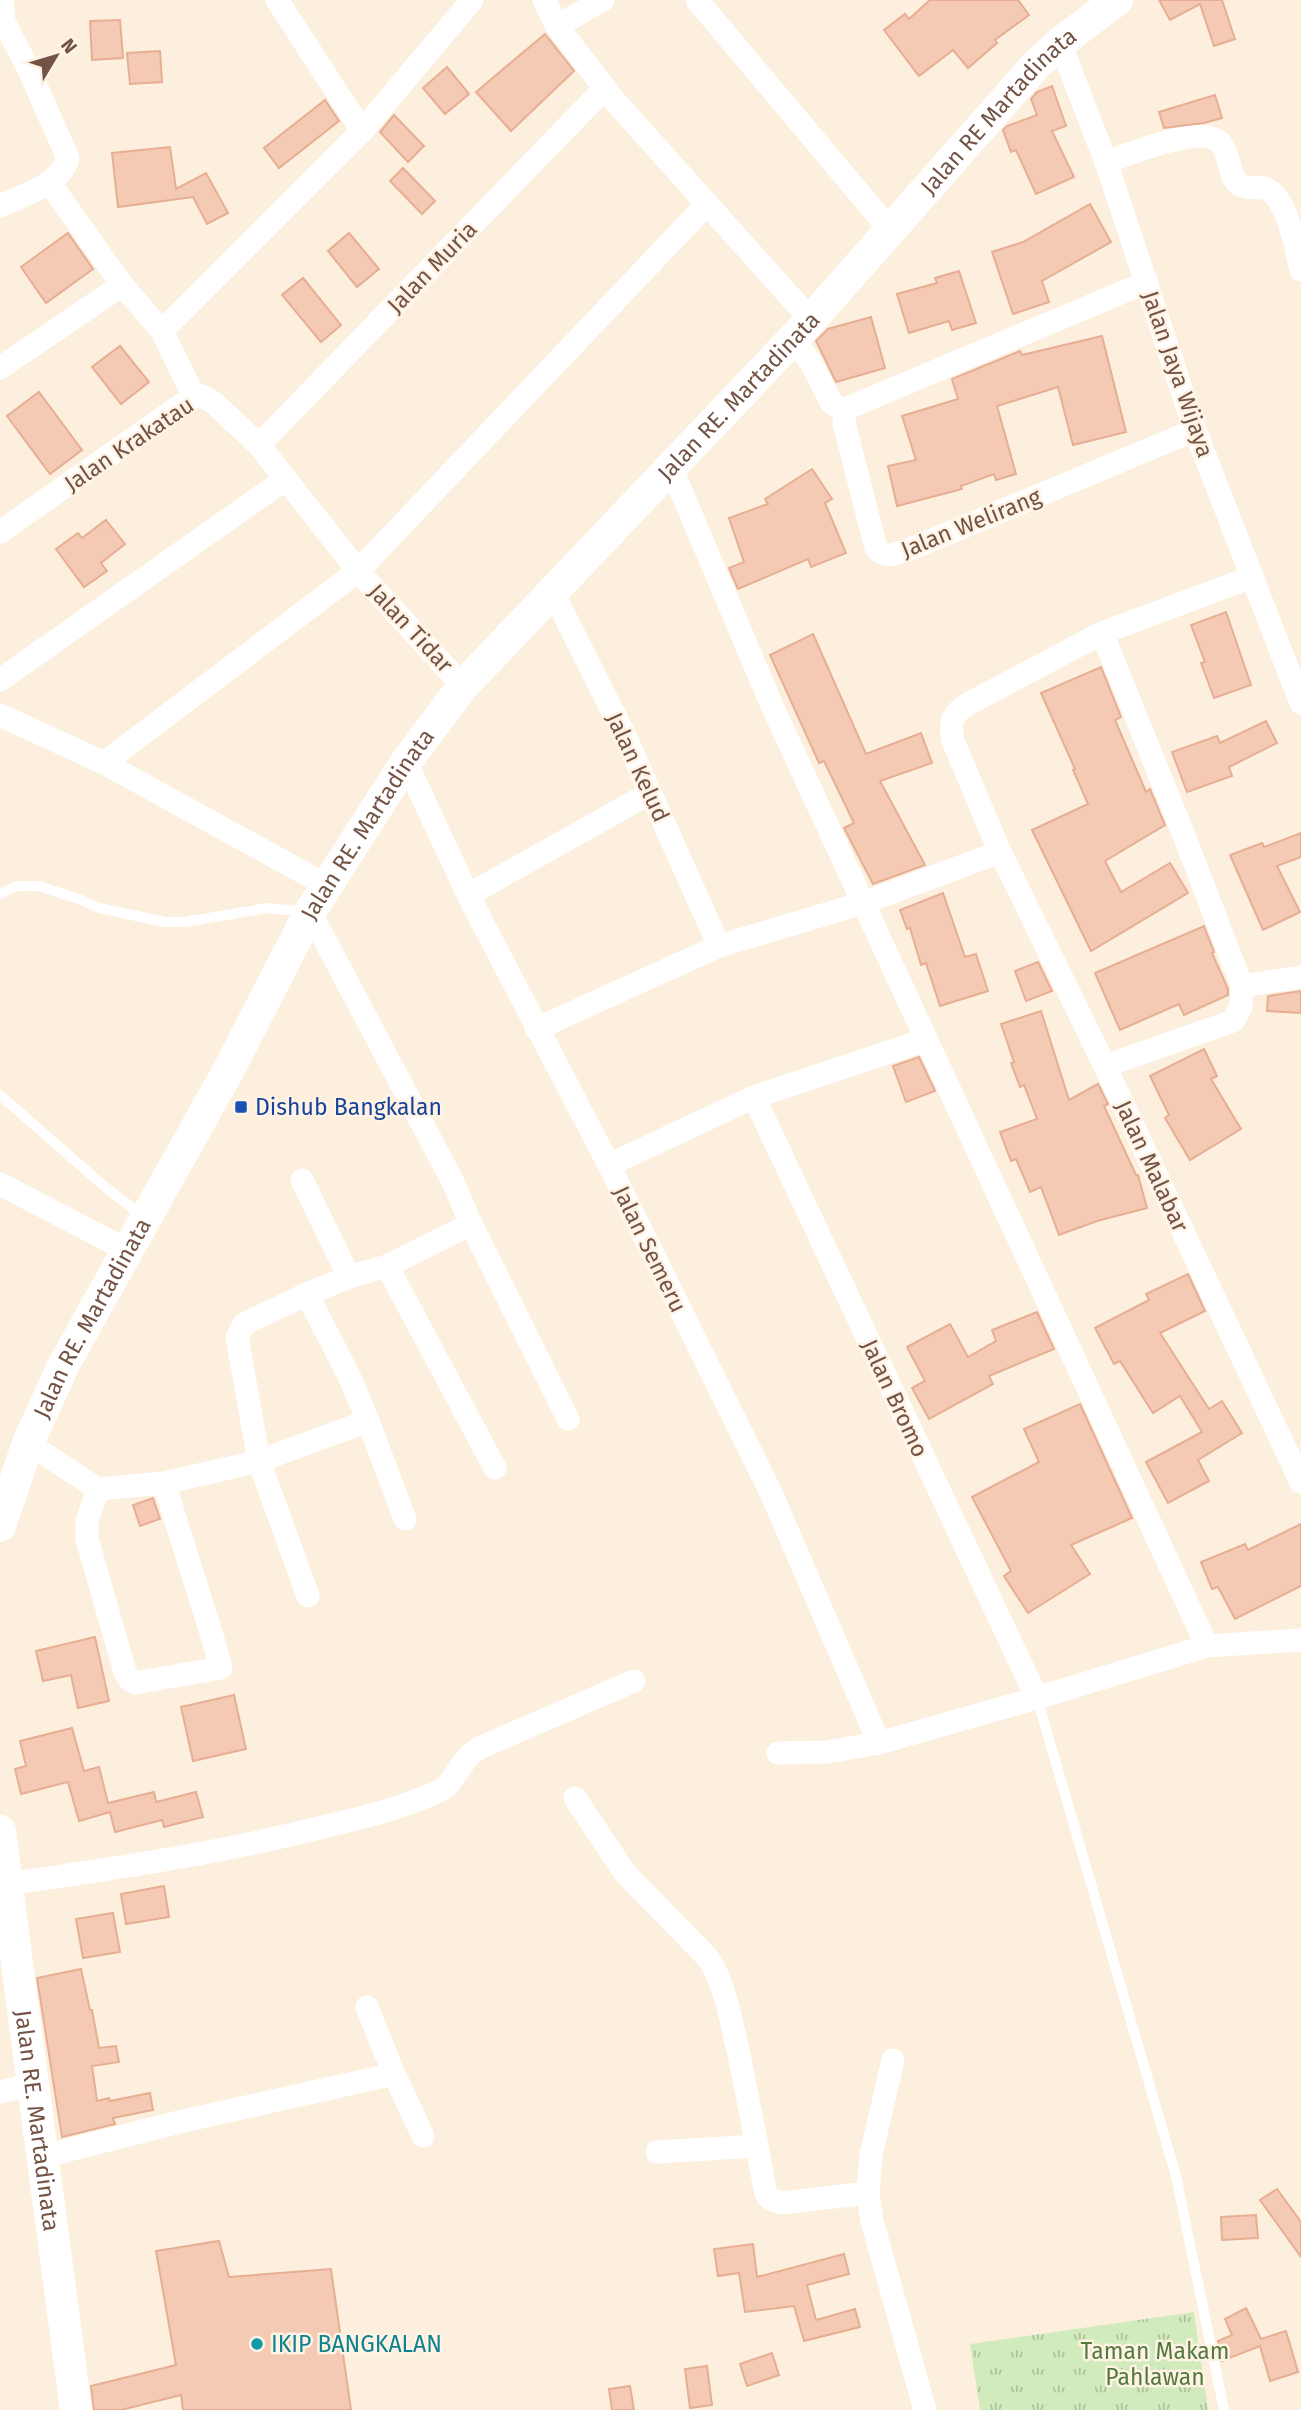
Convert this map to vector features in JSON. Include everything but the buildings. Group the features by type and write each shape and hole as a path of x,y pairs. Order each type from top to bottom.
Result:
{"main road":[{"name":"Jalan RE Martadinata","path":"891,231 1036,65 1116,0"},
{"name":"Jalan RE. Martadinata","path":"0,1526 28,1443 64,1364 228,1071 310,912 406,762 464,686 802,330 891,231"},
{"name":"Jalan RE. Martadinata","path":"0,1831 76,2410"}],"street":[{"path":"0,206 49,182 63,172 68,158 29,70 4,22 2,0"},
{"path":"276,0 362,131"},
{"path":"162,331 362,131 472,0"},
{"path":"544,0 557,26 604,89 708,204 802,330 810,361 831,402 845,413 850,407 1147,282"},
{"path":"557,26 603,0"},
{"path":"697,0 891,231"},
{"name":"Jalan Jaya Wijaya","path":"1060,43 1106,162 1195,430 1301,703"},
{"name":"Jalan Muria","path":"259,445 604,89"},
{"path":"1106,162 1184,137 1215,138 1223,146 1238,183 1244,187 1266,188 1275,196 1292,232 1301,270"},
{"path":"49,182 122,285 162,331 194,397"},
{"path":"104,763 358,571 708,204"},
{"path":"0,368 122,285"},
{"name":"Jalan Krakatau","path":"0,532 194,397 204,396 214,402 259,445 358,571"},
{"name":"Jalan Welirang","path":"845,413 844,422 876,548 887,555 908,550 1195,430"},
{"path":"671,467 773,708 1207,1646"},
{"path":"0,680 285,480"},
{"name":"Jalan Tidar","path":"358,571 464,686"},
{"path":"1105,1066 1233,1021 1241,1007 1241,986 1183,833 1102,634 1252,577"},
{"name":"Jalan Kelud","path":"552,591 624,734 719,946"},
{"name":"Jalan Malabar","path":"1102,634 968,704 952,717 950,723 953,741 1000,852 1105,1066 1301,1482"},
{"path":"0,715 104,763 326,885"},
{"name":"Jalan Semeru","path":"406,762 468,895 536,1030 609,1165 772,1495 879,1743"},
{"path":"468,895 650,793"},
{"path":"536,1030 719,946 863,903 1000,852"},
{"path":"310,912 453,1182 471,1224 568,1419"},
{"path":"1241,986 1301,977"},
{"path":"609,1165 754,1097 925,1040"},
{"name":"Jalan Bromo","path":"754,1097 1037,1698"},
{"path":"302,1180 349,1277"},
{"path":"0,1184 127,1250"},
{"path":"308,1597 259,1461 238,1332 244,1324 307,1294 349,1277 387,1266 471,1224"},
{"path":"387,1266 495,1468"},
{"path":"307,1294 349,1376 405,1519"},
{"path":"28,1443 98,1489 164,1483 259,1461 368,1421"},
{"path":"98,1489 87,1521 87,1539 125,1672 135,1683 221,1668 164,1483"},
{"path":"778,1753 827,1752 879,1743 1207,1646 1301,1640"},
{"path":"7,1885 281,1837 377,1813 445,1788 466,1758 479,1748 634,1681"},
{"path":"575,1798 625,1873 708,1958 718,1973 725,1992 766,2194 776,2202 802,2202 868,2193"},
{"path":"367,2007 423,2136"},
{"path":"893,2060 871,2155 868,2193 872,2221 925,2410"},
{"path":"41,2157 179,2122 394,2074"},
{"path":"0,2091 34,2084"},
{"path":"657,2152 757,2146"}],"lane":[{"path":"0,894 17,886 38,886 99,908 165,922 185,922 268,908 310,912"},
{"path":"0,1095 105,1187 145,1218"},
{"path":"1037,1698 1177,2176 1224,2410"}],"green space":[{"name":"Taman Makam Pahlawan","path":"1194,2312 1208,2410 980,2410 970,2344"}],"place":[{"name":"Dishub Bangkalan","path":"241,1107"},
{"name":"IKIP BANGKALAN","path":"257,2344"}]}
